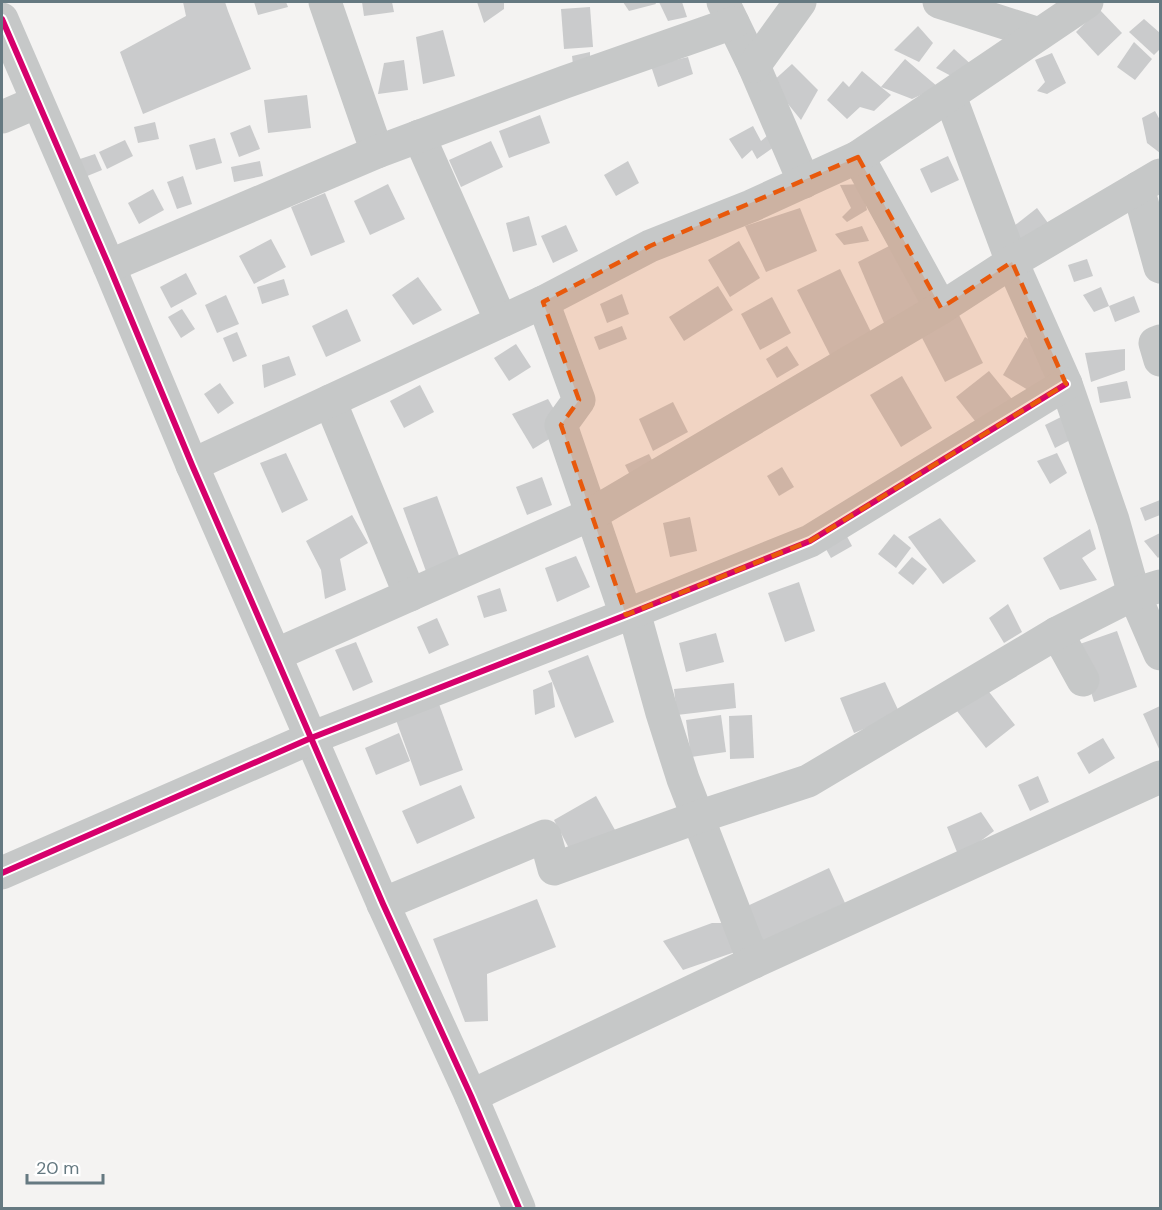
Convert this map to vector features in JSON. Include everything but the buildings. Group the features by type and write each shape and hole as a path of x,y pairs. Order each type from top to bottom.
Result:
{"street":[{"path":"325,2 377,152"},
{"path":"754,66 800,2"},
{"path":"939,2 1039,34"},
{"path":"192,465 543,302 650,246 751,206 858,157 1087,2"},
{"path":"109,266 377,152 565,82 728,12 804,182"},
{"path":"2,19 310,738 471,1096 519,1209"},
{"path":"950,96 1012,262 1066,384 1113,520 1147,590 1161,654"},
{"path":"2,117 38,102"},
{"path":"419,136 501,321"},
{"path":"858,157 941,308"},
{"path":"275,656 592,514 941,308 1012,262 1149,181 1161,267"},
{"path":"543,302 579,400 561,425 630,614 683,779 754,962"},
{"path":"1161,341 1155,343 1161,360"},
{"path":"2,873 310,738 630,614 810,541 1066,384"},
{"path":"330,401 410,595"},
{"path":"383,904 545,836 554,869 698,817 808,781 1057,633 1147,590"},
{"path":"1057,633 1083,680"},
{"path":"471,1096 754,962 1161,777"}],"highlighted area":[{"path":"858,157 941,308 1012,262 1066,384 810,541 626,615 561,425 579,400 543,302 650,246"}],"cycle path":[{"path":"2,19 192,465 383,904 471,1096 519,1208"},
{"path":"2,873 311,738 810,541 1066,384"}]}
